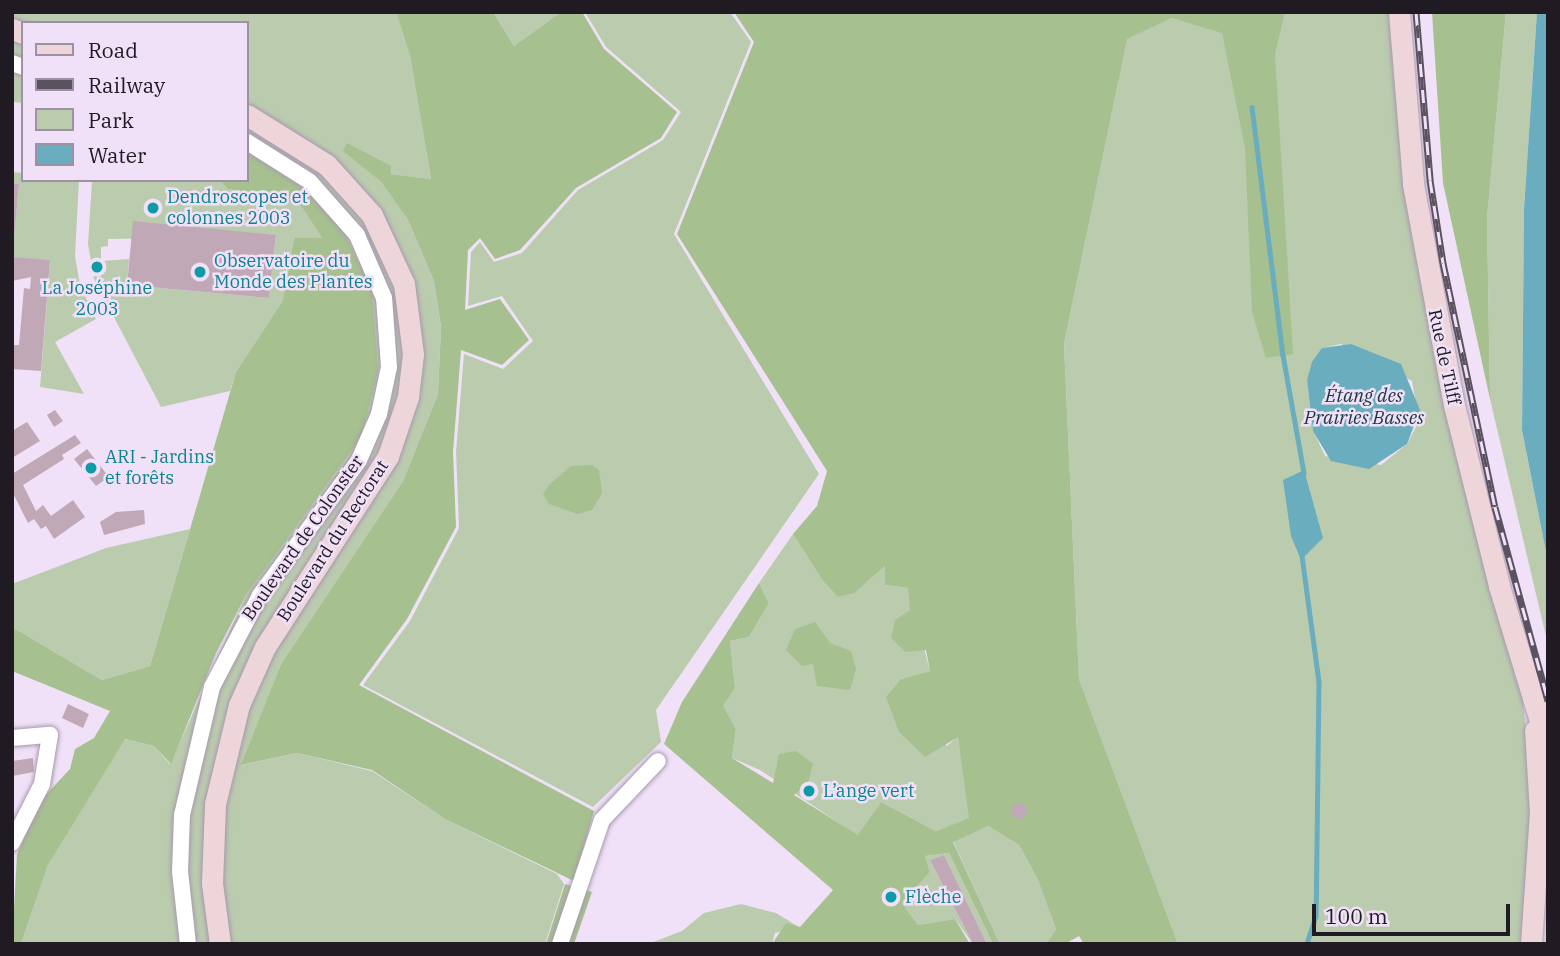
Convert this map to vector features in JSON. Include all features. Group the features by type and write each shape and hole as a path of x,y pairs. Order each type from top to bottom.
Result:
{"main road":[{"name":"Rue de Tilff","path":"1399,12 1407,136 1427,274 1473,487 1530,694 1548,747"},
{"name":"Boulevard du Rectorat","path":"220,944 212,883 215,804 239,705 265,647 388,456 408,397 413,354 404,284 372,215 327,165 248,116"},
{"name":"Rue de Tilff","path":"1530,694 1540,792 1531,944"}],"street":[{"name":"Boulevard de Colonster","path":"188,944 180,872 182,816 194,746 212,687 260,595 359,460 379,414 389,367 384,298 357,235 309,181 248,143"},
{"path":"12,738 50,735 42,784 12,843"},
{"path":"560,944 602,820 657,761"}],"green space":[{"path":"12,12 396,12 410,56 431,179 390,174 344,151 381,182 408,220 434,281 441,327 438,394 403,481 281,664 242,765 297,753 372,771 445,819 557,874 564,884 545,944 21,944 48,865 108,761 125,739 154,746 170,764 246,595 361,438 345,235 248,153 248,21 21,21 21,103 12,102"},
{"path":"396,12 493,12 514,46 561,12 582,12 604,49 677,112 661,138 576,188 520,250 495,259 480,238 468,250 465,310 500,299 529,340 502,365 461,350 453,452 456,527 407,619 359,685 594,811 574,881 445,819 372,770 297,753 241,765 281,664 403,481 438,394 441,327 434,281 408,220 381,182 343,151 347,143 391,166 391,174 431,179 410,56"},
{"path":"493,12 561,12 514,46"},
{"path":"585,12 730,12 751,42 674,234 819,474 656,710 661,742 593,807 363,685 410,621 459,528 456,452 464,354 503,369 533,341 502,296 468,306 471,252 480,242 494,262 522,253 578,190 663,140 681,112 606,47"},
{"path":"734,12 1285,12 1275,54 1293,354 1266,358 1252,312 1245,148 1222,33 1171,18 1127,39 1064,344 1079,679 1178,944 1084,944 1079,936 1065,944 1046,944 1056,929 1037,878 1019,845 988,826 953,842 1000,944 993,944 949,853 925,856 930,872 902,903 918,925 955,919 970,944 772,944 786,923 800,927 833,890 664,744 682,702 759,583 769,603 749,637 730,641 735,688 723,706 736,729 732,758 773,783 779,754 796,751 813,764 808,783 794,795 858,835 881,802 936,831 969,818 958,737 925,757 899,732 886,697 901,679 930,671 926,650 905,652 891,638 895,620 910,610 908,588 885,585 885,566 854,593 838,597 821,578 793,534 817,506 827,471 677,234 754,42"},
{"path":"1220,12 1392,12 1401,138 1522,695 1534,795 1524,944 1178,944 1079,679 1064,344 1118,82 1095,47 1171,18 1221,32","holes":["1341,344 1412,381 1419,421 1407,444 1381,465 1325,456 1313,430 1307,380 1322,348"]},
{"path":"1432,12 1506,12 1487,218 1490,399 1443,183"},
{"path":"1506,12 1537,12 1524,209 1522,430 1548,562 1548,645 1490,399 1487,218"},
{"path":"248,153 315,196 345,235 372,292 378,371 361,438 246,595 216,653 171,764 154,746 125,739 48,865 21,944 12,944 17,854 42,799 70,769 75,749 94,738 110,711 12,671 12,627 102,680 150,666 236,372 283,300 294,238 322,238 299,203 228,189 221,182 248,182"},
{"path":"12,172 21,173 21,182 79,182 75,256 80,285 96,319 55,342 84,394 40,387 50,261 12,257 19,185 12,184"},
{"path":"92,182 221,182 228,189 299,203 322,238 294,238 283,300 236,372 230,391 161,407 94,279 88,244","holes":["276,236 269,298 127,285 129,259 101,261 101,247 108,246 108,239"]},
{"path":"592,465 599,470 602,493 592,510 577,514 549,504 543,494 549,485 571,466"},
{"path":"190,529 150,666 102,680 12,627 12,584 106,548"},
{"path":"793,534 821,578 870,579 885,566 885,585 908,588 930,671 901,679 947,746 958,736 970,818 936,831 881,802 858,836 760,770 732,758 736,729 722,706 735,688 730,641 749,637 769,603 759,583"},
{"path":"815,622 830,643 851,651 856,669 850,690 817,686 813,664 802,666 786,650 795,629"},
{"path":"988,826 1019,845 1037,878 1056,929 1046,944 1000,944 953,841"},
{"path":"949,853 993,944 987,944 944,855 930,860 973,944 955,919 918,925 902,903 930,872 925,856"},
{"path":"565,884 592,892 574,944 546,944"},
{"path":"741,904 776,913 799,927 775,933 772,944 648,944 682,931 704,913"}],"water":[{"path":"1537,12 1548,12 1548,562 1522,430 1524,209"},
{"name":"Étang des Prairies Basses","path":"1351,344 1401,364 1420,410 1407,444 1369,469 1331,461 1313,431 1307,380 1312,362 1322,348"},
{"path":"1304,470 1323,538 1301,560 1291,536 1283,480"}],"building":[{"path":"12,184 19,184 14,239 12,239"},
{"name":"Observatoire du Monde des Plantes","path":"133,221 276,235 269,298 127,285"},
{"path":"12,257 50,260 41,371 12,369 12,345 19,345 24,288 30,289 31,277 12,281"},
{"path":"55,410 63,421 54,427 47,415"},
{"path":"27,422 40,441 12,458 12,431"},
{"path":"75,435 81,443 62,455 64,459 23,485 36,511 43,505 51,516 73,500 85,517 54,539 46,526 41,529 34,519 28,523 12,491 12,474"},
{"name":"ARI - Jardins et forêts","path":"87,449 109,477 96,486 74,459"},
{"path":"144,510 145,524 104,535 100,522 116,512"},
{"path":"68,704 89,714 83,728 62,718"},
{"path":"33,758 34,772 12,776 12,761"},
{"path":"1016,803 1022,803 1027,811 1025,817 1016,819 1011,814 1011,808"},
{"path":"944,855 987,944 973,944 930,860"}],"waterway":[{"path":"1252,107 1283,355 1304,473"},
{"path":"1302,556 1319,681 1316,916 1307,944"}],"railway":[{"path":"1416,12 1430,180 1443,263 1495,507 1548,701"}],"place":[{"name":"Dendroscopes et colonnes 2003","path":"153,208"},
{"name":"La Joséphine 2003","path":"97,267"},
{"name":"Observatoire du Monde des Plantes","path":"200,272"},
{"name":"ARI - Jardins et forêts","path":"91,468"},
{"name":"L’ange vert","path":"809,791"},
{"name":"Flèche","path":"891,897"}]}
